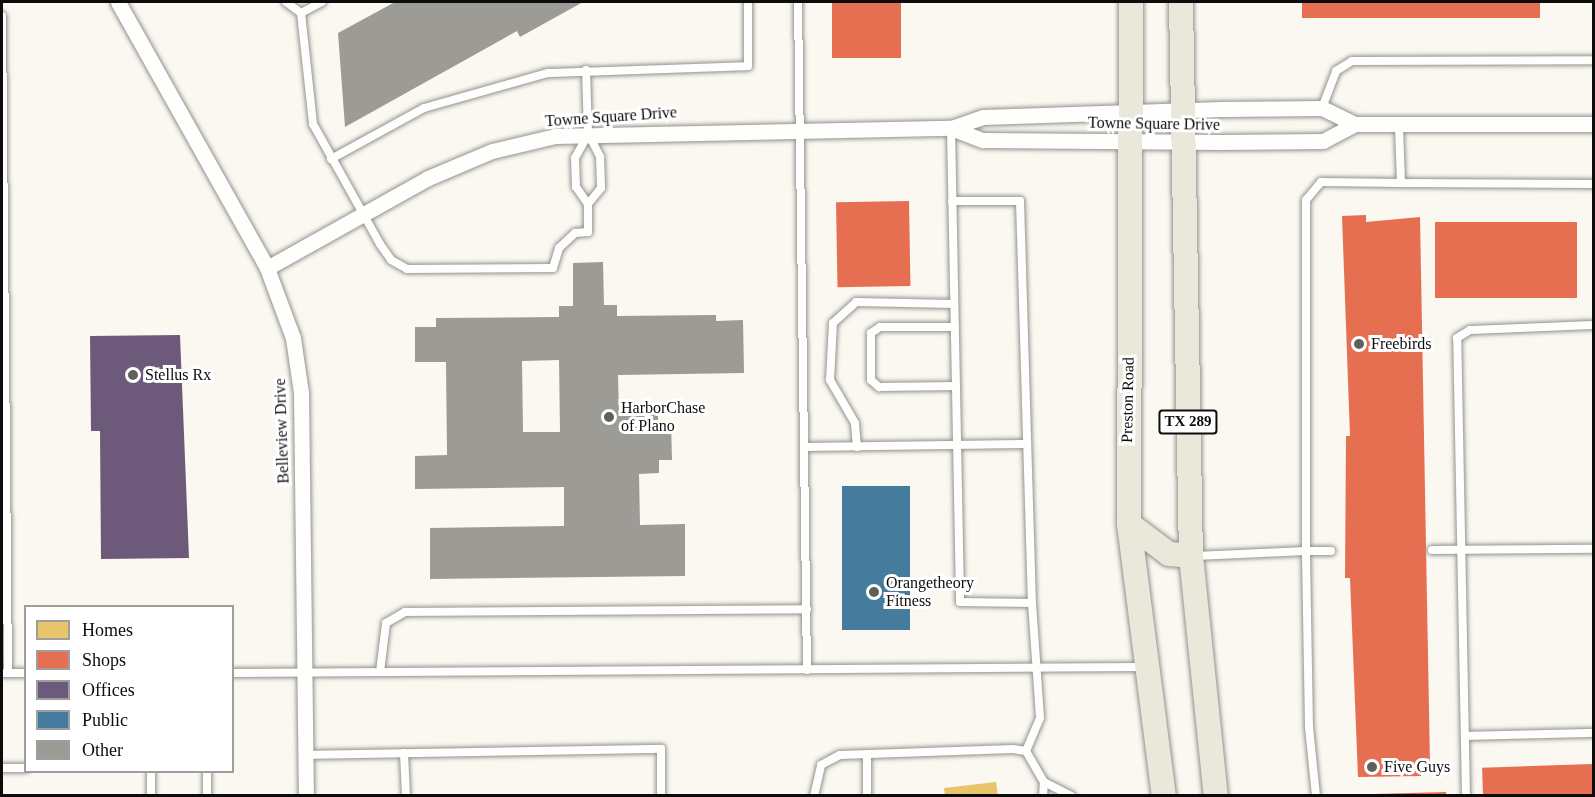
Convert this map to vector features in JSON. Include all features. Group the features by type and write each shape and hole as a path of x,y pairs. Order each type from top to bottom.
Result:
{"main road":[{"name":"Preston Road","path":"1131,2 1129,524 1143,667 1164,795"},
{"name":"TX 289","path":"1180,2 1191,556 1216,795"},
{"path":"1129,524 1169,554 1191,556"}],"street":[{"name":"Belleview Drive","path":"118,2 267,268 292,338 302,393 306,795"},
{"name":"Towne Square Drive","path":"267,268 364,215 492,151 588,134 951,128 983,117 1132,111 1322,108 1355,124 1593,124"},
{"name":"Towne Square Drive","path":"951,128 982,140 1323,141 1355,124"}],"lane":[{"path":"286,2 301,13 313,124 391,261 407,269 554,268 560,248 575,233 588,232 588,204 576,187 575,158 588,134"},
{"path":"301,13 322,2"},
{"path":"331,159 424,108 472,90 586,70 748,66 748,2"},
{"path":"798,2 807,670"},
{"path":"2,16 5,673 24,673"},
{"path":"1322,108 1336,71 1352,61 1593,60"},
{"path":"586,70 588,134 600,157 601,188 588,204"},
{"path":"1399,124 1401,183"},
{"path":"951,128 960,602 1032,603"},
{"path":"1317,795 1309,727 1306,551 1306,200 1321,182 1593,184"},
{"path":"952,201 1020,201 1023,444 1040,718 1026,751"},
{"path":"857,447 855,423 830,380 833,323 845,309 864,301 954,304"},
{"path":"1466,795 1467,736 1457,338 1470,330 1593,325"},
{"path":"955,327 880,327 871,333 871,345 872,380 879,387 956,386"},
{"path":"804,447 1023,444"},
{"path":"1432,550 1593,549"},
{"path":"1191,556 1331,551"},
{"path":"380,672 386,623 405,612 807,609"},
{"path":"234,673 1036,670 1143,667"},
{"path":"1467,736 1593,733"},
{"path":"305,755 661,749 662,795"},
{"path":"814,795 821,765 840,755 1026,751"},
{"path":"1026,751 1044,782 1043,795"},
{"path":"404,753 406,795"},
{"path":"867,754 867,795"},
{"path":"2,768 24,768"},
{"path":"151,773 151,795"},
{"path":"207,773 207,795"},
{"path":"1044,782 1072,795"}],"building: Homes":[{"path":"996,782 998,796 945,796 944,788"}],"building: Shops":[{"path":"832,2 901,2 901,58 832,58"},
{"path":"1302,2 1540,2 1540,18 1302,18"},
{"path":"909,201 910,286 837,287 836,202"},
{"path":"1366,215 1366,222 1420,217 1430,765 1421,765 1421,776 1358,777 1350,578 1345,578 1346,436 1350,436 1342,216"},
{"path":"1435,222 1577,222 1577,298 1435,298"},
{"path":"1592,764 1593,796 1483,796 1482,768"},
{"path":"1446,792 1446,796 1374,796 1374,794"}],"building: Offices":[{"path":"180,335 189,558 101,559 100,431 91,431 90,336"}],"building: Public":[{"path":"842,486 910,486 910,630 842,630"}],"building: Other":[{"path":"395,2 583,2 520,37 517,31 345,127 338,33"},
{"name":"HarborChase of Plano","path":"603,262 604,305 617,305 617,316 716,315 716,321 743,320 744,373 618,375 619,412 658,412 658,422 671,422 672,460 659,460 659,473 639,474 640,525 685,524 685,576 430,579 430,528 564,526 564,487 415,489 415,456 447,455 446,362 415,362 415,327 436,327 436,318 559,317 559,306 573,306 573,263","holes":["559,360 560,432 523,432 522,361"]}],"place":[{"name":"Freebirds","path":"1359,344"},
{"name":"Stellus Rx","path":"133,375"},
{"name":"HarborChase of Plano","path":"609,417"},
{"name":"Orangetheory Fitness","path":"874,592"},
{"name":"Five Guys","path":"1372,767"}]}
